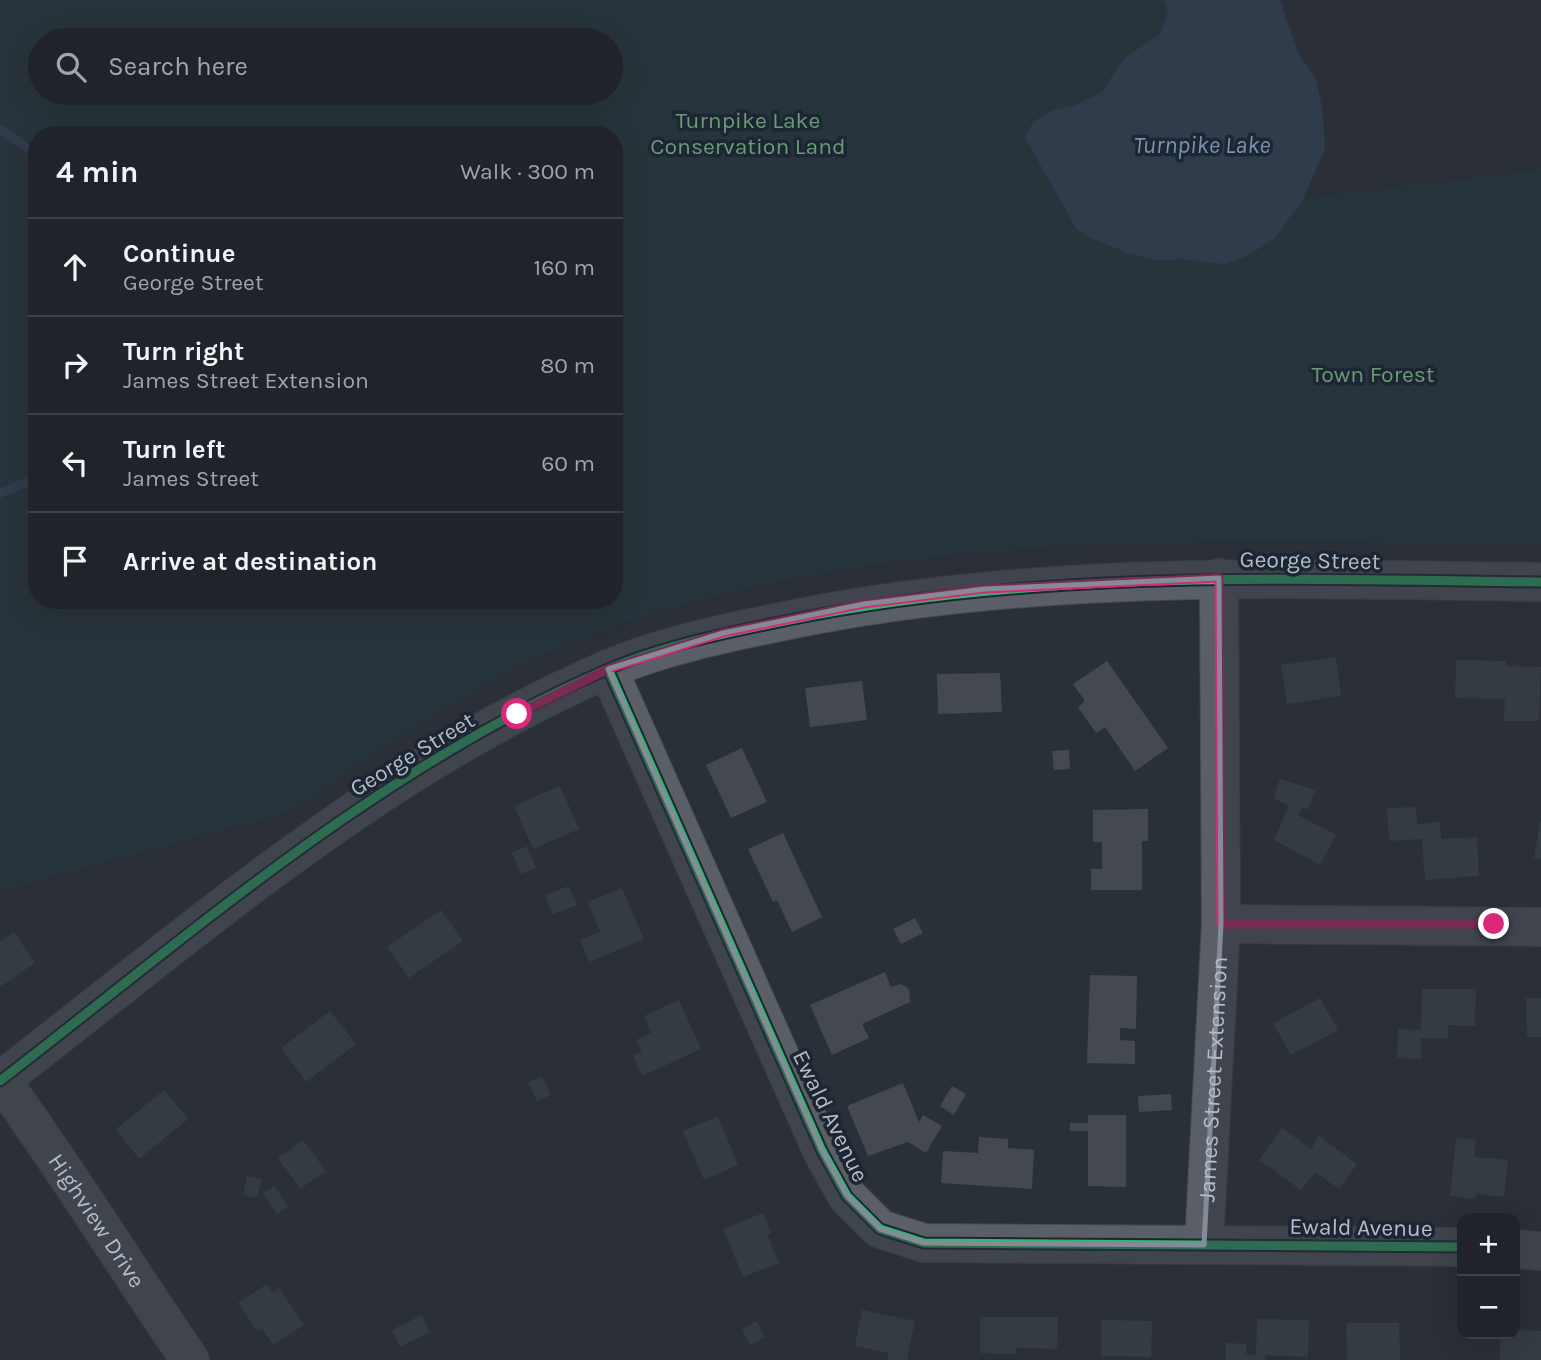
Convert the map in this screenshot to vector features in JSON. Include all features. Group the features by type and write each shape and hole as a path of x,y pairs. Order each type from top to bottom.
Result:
{"street":[{"name":"George Street","path":"1,1081 294,851 411,773 517,714 608,669 723,633 864,604 984,589 1219,578 1541,582"},
{"name":"James Street Extension","path":"1204,1245 1221,924 1219,578"},
{"name":"Ewald Avenue","path":"608,669 822,1151 847,1196 880,1229 924,1243 1457,1247"},
{"path":"1221,924 1541,927"},
{"name":"Highview Drive","path":"1,1081 64,1166 138,1285 190,1360"},
{"path":"1520,1249 1541,1251"}],"highlighted area":[{"path":"1219,578 1221,924 1204,1245 924,1243 880,1229 847,1196 822,1151 608,669 723,633 864,604 984,589"}],"green space":[{"name":"Town Forest","path":"0,0 1163,0 1168,10 1160,34 1123,59 1102,92 1073,106 1053,110 1028,148 1051,181 1157,261 1181,259 1224,264 1275,238 1303,199 1541,170 1541,544 1302,541 1063,546 944,556 827,572 710,597 596,632 536,657 451,704 288,810 257,822 0,891"}],"water":[{"name":"Turnpike Lake","path":"1163,0 1280,0 1298,53 1316,79 1323,112 1325,148 1303,199 1275,238 1247,256 1224,264 1181,259 1157,261 1088,237 1076,228 1025,138 1033,122 1053,110 1073,106 1102,92 1123,59 1160,34 1168,10"}],"building":[{"path":"1336,657 1341,696 1287,704 1281,665"},
{"path":"1456,660 1506,661 1506,666 1541,667 1539,721 1504,721 1505,699 1455,698"},
{"path":"1107,661 1168,748 1135,771 1105,727 1096,733 1078,707 1085,701 1073,684"},
{"path":"1000,673 1002,712 938,714 937,674"},
{"path":"862,681 867,720 810,727 805,688"},
{"path":"742,748 767,802 731,818 706,765"},
{"path":"1069,750 1070,769 1054,770 1052,751"},
{"path":"1280,779 1316,790 1307,810 1302,807 1298,815 1336,835 1320,865 1274,840 1289,805 1274,799"},
{"path":"560,786 579,829 533,849 514,806"},
{"path":"1416,807 1417,824 1440,822 1441,839 1477,837 1479,876 1425,880 1422,839 1389,841 1387,808"},
{"path":"1148,809 1148,841 1142,841 1142,890 1091,890 1091,869 1102,869 1102,842 1093,842 1093,810"},
{"path":"1541,822 1541,859 1534,858"},
{"path":"783,833 822,917 792,932 777,900 773,902 748,849"},
{"path":"527,846 536,868 521,874 512,853"},
{"path":"569,886 577,905 552,914 545,895"},
{"path":"622,888 644,939 589,962 580,940 600,932 588,902"},
{"path":"441,910 463,941 409,978 387,947"},
{"path":"915,918 923,933 901,944 893,929"},
{"path":"14,932 35,963 0,987 0,942"},
{"path":"885,972 891,987 901,984 909,989 910,1002 862,1024 869,1038 832,1055 810,1005"},
{"path":"1090,975 1137,976 1136,1029 1120,1028 1120,1040 1135,1041 1135,1064 1087,1063"},
{"path":"1422,989 1476,989 1475,1026 1448,1025 1448,1038 1421,1038 1421,1059 1397,1058 1398,1029 1421,1030"},
{"path":"1320,998 1338,1030 1291,1055 1273,1023"},
{"path":"1526,998 1541,998 1541,1037 1527,1037"},
{"path":"679,1000 701,1049 642,1076 633,1055 642,1052 636,1040 651,1033 644,1016"},
{"path":"330,1011 356,1044 306,1082 281,1048"},
{"path":"542,1076 551,1095 537,1101 528,1082"},
{"path":"903,1083 919,1122 923,1115 942,1126 926,1153 908,1142 868,1156 847,1106"},
{"path":"952,1086 966,1094 954,1115 940,1106"},
{"path":"164,1090 188,1119 139,1159 116,1129"},
{"path":"1171,1094 1172,1110 1139,1112 1138,1096"},
{"path":"1088,1115 1126,1115 1126,1187 1088,1186 1088,1131 1070,1131 1070,1123 1088,1123"},
{"path":"718,1116 738,1165 704,1180 683,1131"},
{"path":"1282,1128 1311,1149 1319,1136 1357,1164 1339,1189 1315,1172 1301,1190 1259,1160"},
{"path":"979,1137 1008,1139 1008,1148 1034,1150 1032,1189 941,1183 943,1151 978,1153"},
{"path":"1456,1138 1476,1140 1474,1157 1508,1160 1504,1197 1476,1194 1475,1199 1450,1196"},
{"path":"303,1140 326,1171 300,1189 278,1158"},
{"path":"247,1176 262,1179 257,1198 243,1195"},
{"path":"274,1186 288,1206 277,1214 263,1193"},
{"path":"763,1213 771,1233 767,1235 779,1263 743,1277 723,1229"},
{"path":"267,1284 273,1293 279,1288 304,1325 273,1345 262,1329 258,1332 238,1303"},
{"path":"862,1310 915,1321 907,1360 887,1360 889,1353 855,1346"},
{"path":"422,1315 430,1332 400,1347 392,1330"},
{"path":"980,1317 1058,1317 1057,1349 1016,1348 1016,1354 980,1353"},
{"path":"1257,1319 1309,1320 1308,1357 1265,1355 1265,1360 1226,1360 1226,1343 1247,1344 1246,1354 1256,1355"},
{"path":"1101,1320 1152,1321 1151,1357 1101,1356"},
{"path":"757,1321 765,1337 750,1345 742,1329"},
{"path":"1346,1323 1399,1323 1400,1360 1347,1360"},
{"path":"1520,1330 1541,1331 1541,1360 1500,1360 1500,1339 1520,1339"}],"waterway":[{"path":"0,129 28,149"},
{"path":"0,493 28,482"}],"cycle path":[{"path":"0,1081 217,911 365,804 443,755 523,710 627,661 716,635 784,621 878,604 972,593 1066,585 1256,579 1541,582"},
{"path":"608,669 822,1151 847,1196 880,1229 924,1243 1457,1247"}],"route":[{"path":"517,714 608,669 723,633 864,604 984,589 1219,578 1221,924 1494,924"}],"park label":[{"name":"Turnpike Lake Conservation Land","path":"748,133"}]}
